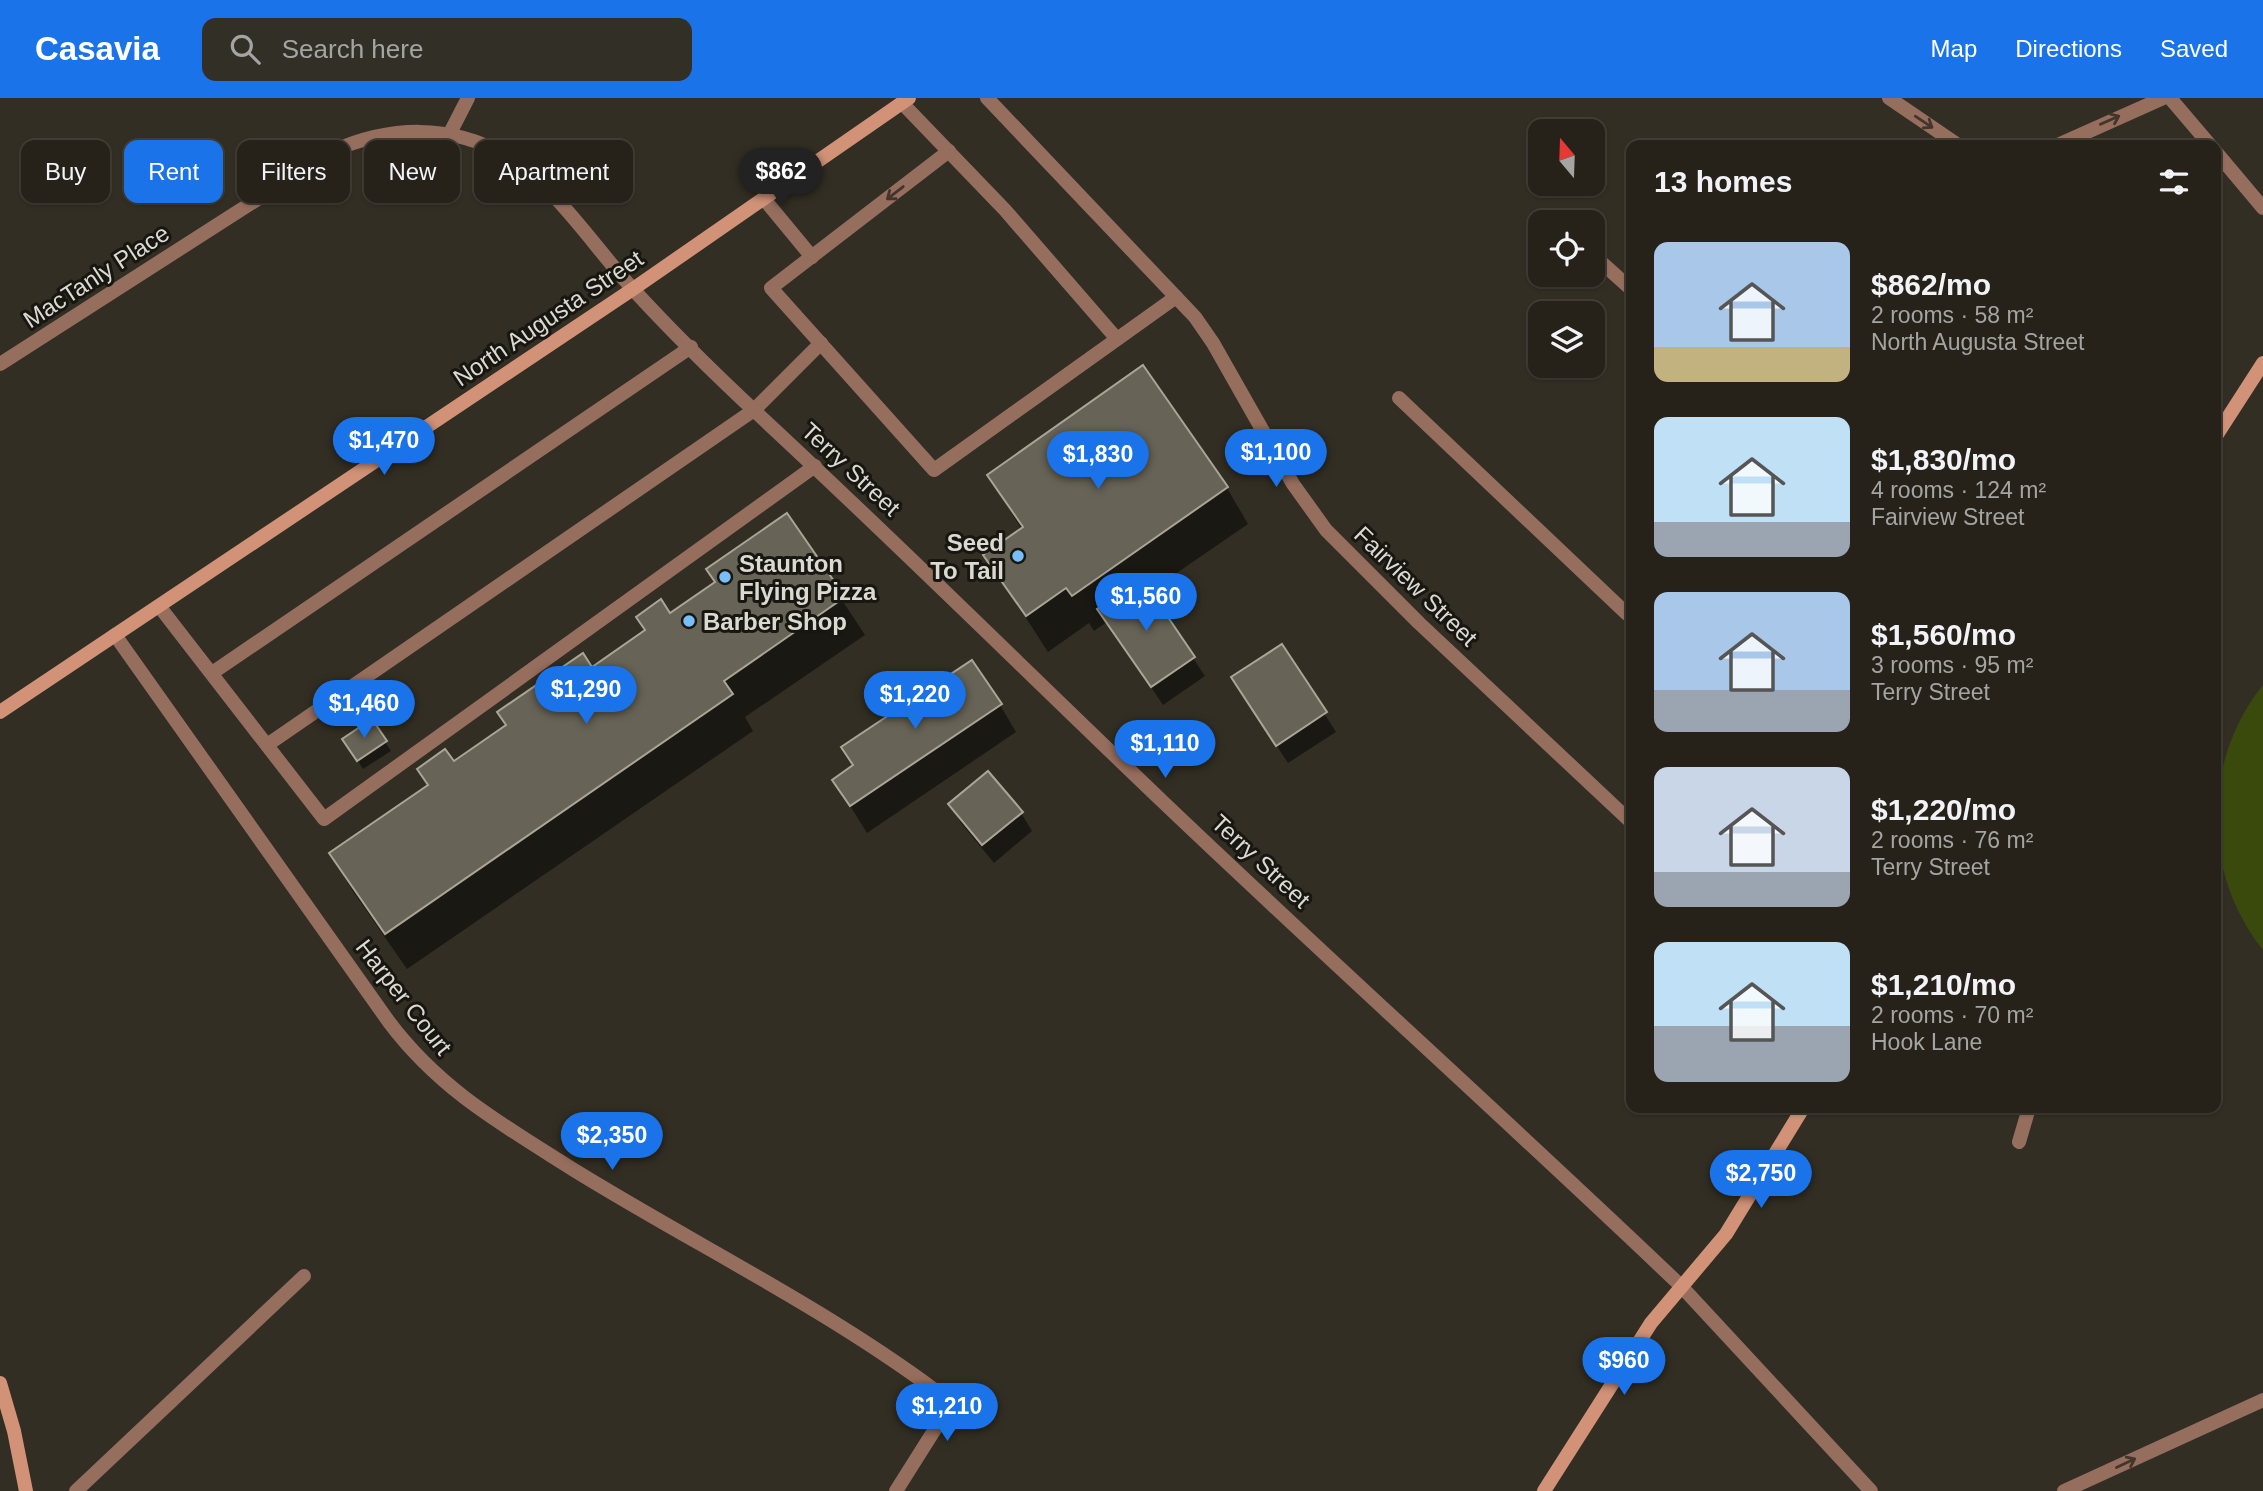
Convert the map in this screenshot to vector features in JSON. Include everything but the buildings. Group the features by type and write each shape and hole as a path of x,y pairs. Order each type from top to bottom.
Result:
{"main road":[{"name":"North Augusta Street","path":"0,712 633,289 906,100"},
{"path":"2221,428 2263,363"},
{"path":"1544,1491 1651,1323 1726,1234 1800,1113"},
{"path":"0,1383 14,1431 26,1491"}],"street":[{"path":"449,135 468,98"},
{"name":"Fairview Street","path":"987,98 1176,297 1213,343 1293,484 1326,530 1419,623 1626,817"},
{"path":"1889,98 1951,140"},
{"path":"2069,140 2163,98"},
{"path":"2170,98 2206,140"},
{"path":"906,100 1117,339"},
{"name":"MacTanly Place","path":"0,364 331,152 352,143 390,133 428,131 495,150 527,171 633,289"},
{"path":"949,151 771,288 934,470 1176,297"},
{"path":"2221,158 2263,208"},
{"path":"764,199 811,257"},
{"path":"1605,266 1626,285"},
{"name":"Terry Street","path":"633,289 754,410 1165,804 1681,1286 1871,1491"},
{"path":"267,745 754,410 821,343"},
{"path":"212,673 691,347"},
{"path":"1399,398 1626,613"},
{"path":"159,606 324,819 815,466"},
{"name":"Harper Court","path":"115,635 389,1022 420,1060 456,1093 609,1191 768,1284 936,1391 943,1405 942,1418 896,1491"},
{"path":"2019,1142 2028,1113"},
{"path":"76,1491 304,1276"},
{"path":"2064,1491 2263,1400"}],"green space":[{"path":"2263,685 2263,950 2243,920 2229,887 2221,857 2221,779 2228,748 2243,715"}],"place":[{"name":"Seed To Tail","path":"1018,556"},
{"name":"Staunton Flying Pizza","path":"725,577"},
{"name":"Barber Shop","path":"689,621"}]}
